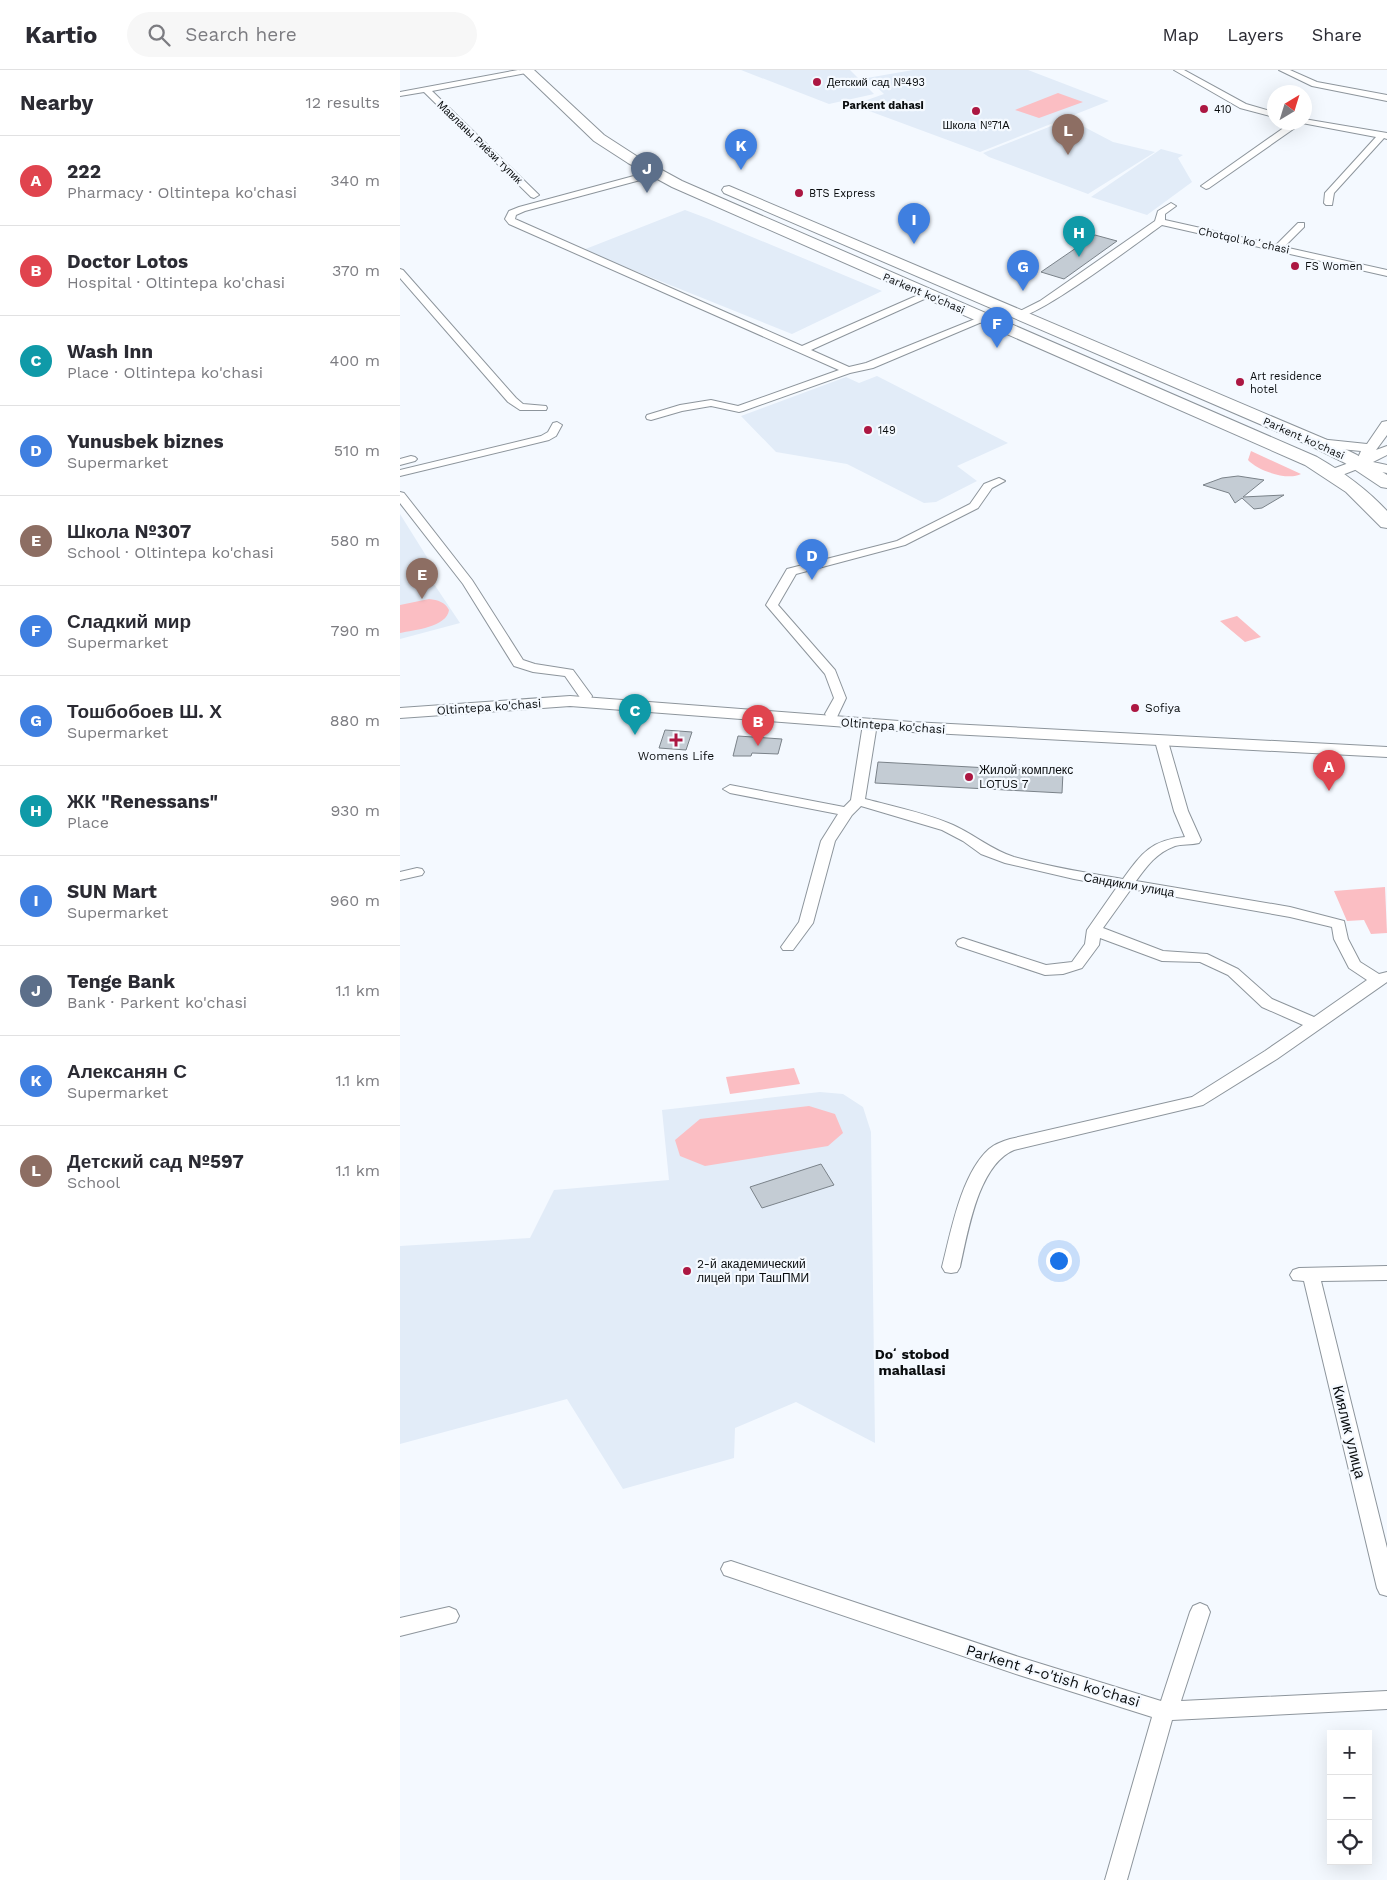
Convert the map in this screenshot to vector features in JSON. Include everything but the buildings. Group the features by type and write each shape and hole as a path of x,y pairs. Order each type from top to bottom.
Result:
{"main road":[{"name":"Parkent ko'chasi","path":"526,70 600,138 656,174 1293,453 1332,474 1356,492 1387,523"},
{"name":"Parkent ko'chasi","path":"720,186 1319,443 1359,464 1387,483"}],"street":[{"path":"400,94 526,70"},
{"path":"1178,70 1242,106 1267,113"},
{"path":"1283,70 1315,84 1387,98"},
{"name":"Мавланы Риёзи тупик","path":"426,89 534,194"},
{"path":"1312,122 1385,136"},
{"path":"1206,186 1286,130"},
{"path":"1330,203 1330,193 1385,136"},
{"path":"656,174 522,209 512,214 510,219 512,222 586,256 848,370"},
{"path":"1020,315 1044,303 1160,222 1161,213 1171,206"},
{"name":"Chotqol koʻchasi","path":"1160,222 1385,270"},
{"path":"1279,247 1301,225"},
{"path":"400,272 512,400 520,406 542,408"},
{"path":"802,350 928,294"},
{"path":"651,417 680,408 711,403 739,409 848,370 869,366 984,319"},
{"path":"400,473 545,438 552,434 557,425"},
{"path":"1359,464 1387,425"},
{"path":"1319,443 1369,448"},
{"path":"1332,474 1359,464 1387,450"},
{"path":"1359,464 1387,469"},
{"path":"830,718 840,698 831,673 772,605 790,572 901,543 974,506 988,486 999,481"},
{"path":"400,495 468,583 518,663 533,668 569,673 586,696 570,701"},
{"name":"Oltintepa ko'chasi","path":"400,713 586,696 709,703 870,724 1161,737 1387,744"},
{"name":"Oltintepa ko'chasi","path":"400,709 570,701 1161,737"},
{"path":"788,947 806,923 828,841 847,812 858,801 870,724"},
{"path":"962,943 1045,970 1063,969 1077,965 1092,945 1094,930 1147,856 1172,842 1194,840 1181,811 1161,737"},
{"name":"Oltintepa ko'chasi","path":"1242,740 1387,752"},
{"path":"730,788 847,812"},
{"name":"Сандикли улица","path":"858,801 948,827 986,852 1010,860 1126,885 1290,912 1340,924 1341,939 1354,965 1382,978"},
{"path":"400,876 417,872"},
{"path":"1094,930 1129,945 1162,956 1202,957 1234,972 1267,1003 1315,1024"},
{"name":"Сандикли улица","path":"951,1267 964,1218 983,1166 994,1152 1010,1145 1197,1101 1272,1055 1382,978"},
{"name":"Киялик улица","path":"1387,1273 1305,1275 1387,1588"},
{"name":"Parkent 4-o'tish ko'chasi","path":"731,1568 1010,1663 1166,1710 1387,1700"},
{"path":"1116,1880 1166,1710 1200,1612"},
{"path":"400,1627 449,1616"}],"shaded area":[{"name":"Детский сад №493","path":"741,70 850,70 874,94 829,104"},
{"name":"Школа №71А","path":"913,70 1028,70 1109,101 980,152 853,105 884,94 867,78"},
{"path":"1058,93 1083,102 1039,118 1015,110"},
{"path":"1069,119 1113,142 1155,152 1088,194 989,157 983,153"},
{"path":"1161,149 1183,155 1178,158 1192,182 1147,215 1091,197"},
{"path":"685,210 882,291 792,334 583,250"},
{"name":"149","path":"877,376 1008,443 957,466 977,481 936,502 924,503 847,464 776,452 741,416 846,377 859,383"},
{"path":"1251,451 1301,474 1281,476 1259,468 1248,460"},
{"path":"400,514 435,570 428,575 460,623 400,639"},
{"path":"429,599 443,603 449,610 447,616 429,627 400,633 400,605"},
{"path":"1237,616 1261,637 1245,642 1220,621"},
{"path":"1385,887 1387,933 1371,934 1364,920 1347,921 1334,891"},
{"path":"794,1068 800,1084 730,1094 726,1077"},
{"path":"820,1092 843,1094 863,1107 871,1132 875,1443 796,1402 735,1428 734,1458 623,1489 567,1399 400,1444 400,1246 530,1238 554,1190 669,1180 662,1110"},
{"path":"809,1106 835,1114 843,1133 828,1146 705,1166 680,1156 675,1140 700,1119"}],"place":[{"name":"Детский сад №493","path":"817,82"},
{"name":"410","path":"1204,109"},
{"name":"Школа №71А","path":"976,111"},
{"name":"Детский сад №597","path":"1068,155"},
{"name":"Алексанян С","path":"741,170"},
{"name":"Tenge Bank","path":"647,193"},
{"name":"BTS Express","path":"799,193"},
{"name":"SUN Mart","path":"914,244"},
{"name":"ЖК \"Renessans\"","path":"1079,257"},
{"name":"FS Women","path":"1295,266"},
{"name":"Тошбобоев Ш. Х","path":"1023,291"},
{"name":"Сладкий мир","path":"997,348"},
{"name":"Art residence hotel","path":"1240,382"},
{"name":"149","path":"868,430"},
{"name":"Yunusbek biznes","path":"812,580"},
{"name":"Школа №307","path":"422,599"},
{"name":"Sofiya","path":"1135,708"},
{"name":"Wash Inn","path":"635,735"},
{"name":"Womens Life","path":"676,740"},
{"name":"Doctor Lotos","path":"758,746"},
{"name":"Жилой комплекс LOTUS 7","path":"969,777"},
{"name":"222","path":"1329,791"},
{"name":"2-й академический лицей при ТашПМИ","path":"687,1271"}],"district":[{"name":"Parkent dahasi","path":"883,105"},
{"name":"Doʻstobod mahallasi","path":"912,1362"}]}
